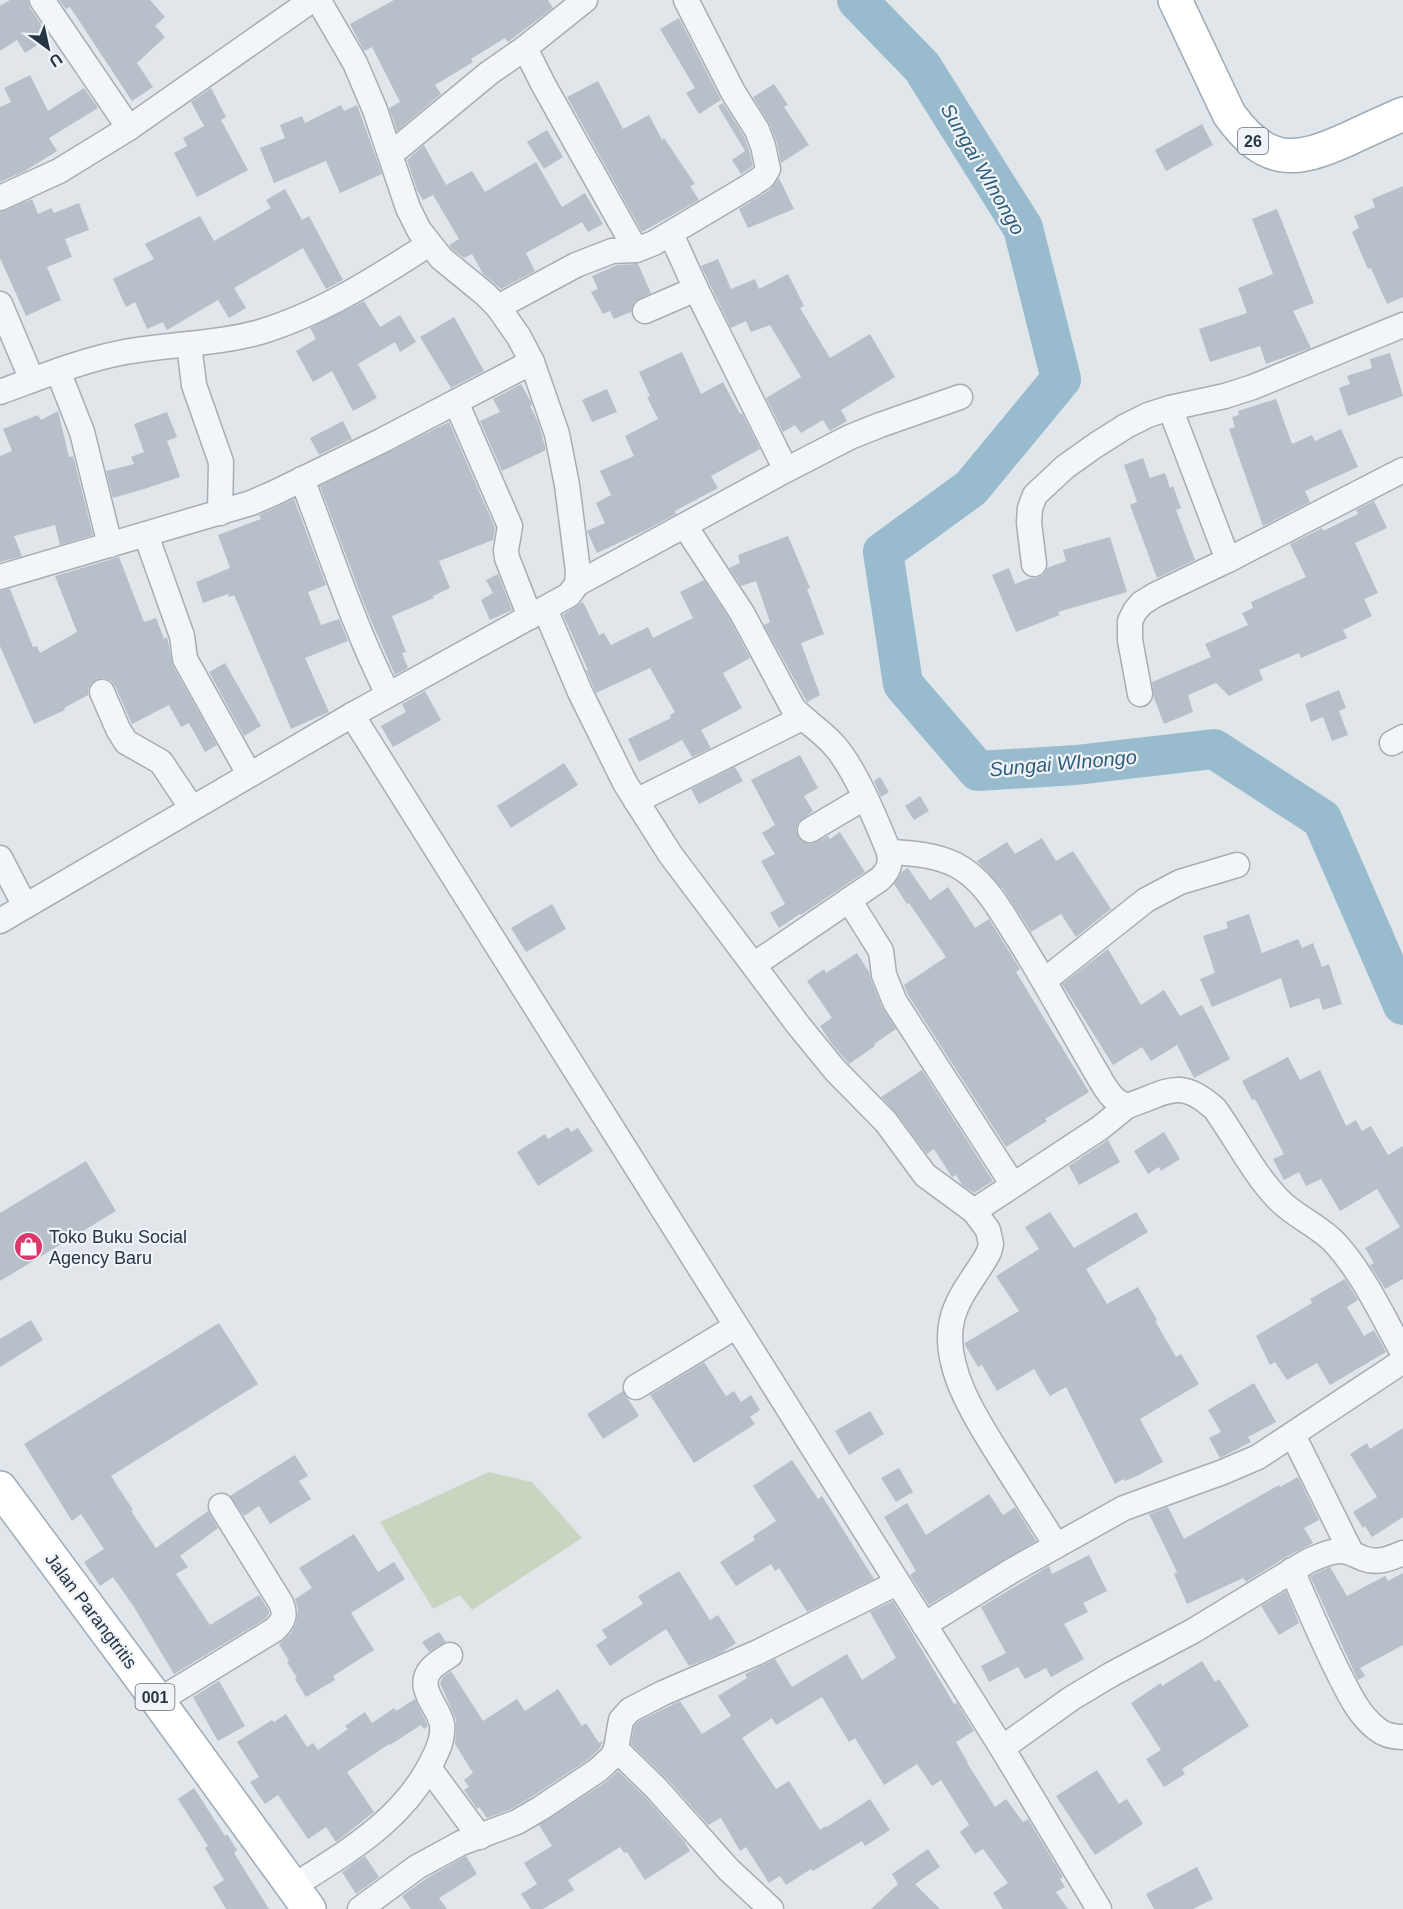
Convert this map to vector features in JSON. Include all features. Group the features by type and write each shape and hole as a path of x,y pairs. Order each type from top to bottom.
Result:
{"main road":[{"name":"26","path":"1175,0 1229,114 1239,129 1264,148 1276,154 1309,155 1403,114"},
{"name":"Jalan Parangtritis","path":"0,1488 300,1898"}],"street":[{"path":"42,0 129,129"},
{"path":"391,154 489,73 525,48 585,0"},
{"path":"498,307 576,265 612,251 636,250 654,243 748,187 763,177 768,169 757,130 733,92 686,0"},
{"path":"0,198 59,171 129,129 319,1 355,63 375,110 408,208 418,230 441,258 498,307 519,337 532,362 550,412 562,459 578,559 577,585"},
{"path":"525,48 636,250"},
{"path":"671,234 786,470"},
{"path":"0,392 103,357 241,337 290,320 368,282 429,244"},
{"path":"645,311 696,289"},
{"path":"0,304 32,380"},
{"path":"1034,564 1029,523 1030,508 1035,495 1065,467 1096,445 1148,415 1253,387 1403,325"},
{"path":"189,344 195,385 221,462 220,513"},
{"path":"0,577 258,500 532,362"},
{"path":"58,371 82,432 110,545"},
{"path":"0,921 191,807 388,694 537,613 568,594 577,585 786,470 870,429 960,397"},
{"path":"456,402 510,526 507,558 636,801 676,862 819,1051 886,1122 925,1175 974,1211 988,1230 991,1244 984,1262 955,1308 950,1336 955,1368 961,1387 977,1418 1056,1545"},
{"path":"1170,408 1228,560"},
{"path":"1140,694 1130,640 1130,621 1142,603 1403,470"},
{"path":"302,479 357,624 388,694"},
{"path":"685,526 742,613 786,698 802,718 833,743 853,774 889,852 890,866 887,873 755,964"},
{"path":"146,535 182,636 185,659 249,774"},
{"path":"102,692 126,742 161,762 191,807"},
{"path":"352,715 1002,1748 1099,1909"},
{"path":"636,801 802,718"},
{"path":"810,830 864,798"},
{"path":"889,852 938,858 969,873 980,884 996,904 1045,980 1107,1090 1118,1103 1127,1106"},
{"path":"0,858 25,906"},
{"path":"1045,980 1146,900 1180,882 1237,865"},
{"path":"849,900 881,951 884,975 894,1002 1012,1185"},
{"path":"974,1211 1100,1128 1127,1106 1184,1089 1203,1098 1215,1109 1279,1201 1325,1234 1343,1253 1360,1277 1403,1353"},
{"path":"636,1387 735,1327"},
{"path":"924,1625 1056,1545 1124,1508 1258,1457 1403,1361"},
{"path":"1293,1435 1351,1552"},
{"path":"158,1701 274,1630 281,1624 284,1617 281,1603 221,1506"},
{"path":"1002,1748 1072,1698 1193,1631 1292,1570 1326,1553 1351,1552 1373,1561 1388,1559 1403,1553"},
{"path":"1292,1570 1317,1629 1354,1703 1378,1731 1395,1737 1403,1737"},
{"path":"360,1909 417,1867 461,1843 517,1822 598,1770 612,1757 616,1749 624,1714 642,1703 756,1653 897,1583"},
{"path":"300,1898 348,1851 383,1825 412,1795 429,1768 442,1732 439,1716 427,1693 427,1675 437,1663 450,1655"},
{"path":"616,1749 656,1788 729,1870 767,1908"},
{"path":"429,1768 480,1837"}],"green space":[{"path":"489,1472 532,1482 582,1538 472,1610 460,1595 433,1609 380,1522"}],"building":[{"path":"10,0 28,0 30,8 50,37 25,53 17,40 0,51 0,6"},
{"path":"59,0 150,0 165,17 155,26 165,37 137,63 153,87 132,101 70,7 66,9"},
{"path":"394,0 548,0 553,8 508,42 505,38 471,59 473,62 435,85 441,94 397,131 389,108 400,102 372,47 364,51 350,24"},
{"path":"679,18 721,100 699,114 686,93 695,88 660,29"},
{"path":"30,75 48,111 84,88 98,108 49,138 57,151 25,171 0,182 0,107 11,102 4,88"},
{"path":"598,81 623,129 649,115 662,140 664,138 695,184 690,186 699,200 642,232 567,97"},
{"path":"774,84 788,105 784,107 809,145 781,163 770,125 753,97"},
{"path":"211,88 226,117 221,120 248,170 197,197 174,153 187,146 183,138 204,126 191,102"},
{"path":"723,103 744,136 749,150 753,166 741,174 732,160 745,151 718,106"},
{"path":"341,105 344,111 357,105 382,174 340,193 326,161 274,183 260,148 285,138 280,125 302,116 305,123"},
{"path":"1202,124 1213,145 1166,171 1155,150"},
{"path":"547,130 563,157 544,169 527,142"},
{"path":"424,145 446,185 472,171 485,192 536,162 562,207 585,193 603,224 588,232 582,222 526,253 535,271 501,289 483,274 472,254 464,258 451,248 449,245 459,239 433,195 423,200 417,190 407,160"},
{"path":"779,178 794,209 748,228 739,209 771,189"},
{"path":"1403,186 1403,297 1387,304 1352,232 1359,228 1354,216 1375,207 1372,199"},
{"path":"285,189 302,220 309,216 343,280 326,289 303,248 234,288 246,308 229,318 218,300 167,330 163,322 147,329 135,302 126,307 113,279 154,259 145,244 200,216 214,241 271,208 266,200"},
{"path":"32,199 38,214 51,208 54,213 79,203 89,230 65,239 72,257 47,267 61,300 26,316 0,258 0,212"},
{"path":"1277,209 1314,303 1293,311 1311,348 1266,364 1260,346 1210,362 1199,329 1247,313 1238,288 1273,274 1252,219"},
{"path":"718,259 731,289 755,279 759,289 788,274 804,306 800,308 830,358 870,334 895,377 841,410 847,421 830,431 823,420 801,433 795,425 783,432 766,398 801,377 770,325 751,332 746,321 731,328 701,266"},
{"path":"638,264 651,293 634,302 631,312 614,319 610,311 603,314 591,292 598,289 592,276 617,265"},
{"path":"364,301 380,327 400,315 416,342 400,352 395,342 358,364 377,398 353,411 332,371 313,382 296,351 316,339 310,328"},
{"path":"454,317 484,371 451,388 420,337"},
{"path":"682,352 701,394 723,382 760,449 711,476 718,488 675,511 676,514 597,553 587,531 605,523 596,503 611,495 600,471 634,456 625,436 658,419 647,397 650,396 639,372"},
{"path":"1390,353 1403,396 1348,416 1339,388 1350,384 1347,376 1372,368 1370,359"},
{"path":"521,384 531,402 530,406 538,422 546,450 502,471 480,421 500,412 493,399"},
{"path":"607,389 617,412 592,422 582,400"},
{"path":"1276,399 1292,444 1312,435 1315,441 1341,429 1358,467 1305,491 1310,502 1263,526 1229,429 1235,427 1232,417 1239,415 1238,411"},
{"path":"58,411 69,457 73,456 93,535 60,545 55,525 14,536 22,556 0,562 0,456 12,451 3,429 38,415 41,420"},
{"path":"167,412 177,437 167,441 180,477 113,498 106,471 134,464 131,457 144,452 134,424"},
{"path":"343,421 352,439 319,455 310,438"},
{"path":"449,422 495,528 493,540 439,561 450,588 433,596 434,598 392,616 406,652 402,653 408,668 395,675 366,609 320,486"},
{"path":"1143,458 1150,478 1165,473 1170,488 1173,486 1181,508 1176,510 1195,560 1157,578 1130,505 1137,502 1124,465"},
{"path":"294,499 326,585 308,592 321,625 339,619 348,641 305,658 329,712 291,729 234,595 229,597 228,594 203,603 196,582 230,568 218,535 261,519 259,515"},
{"path":"1374,501 1387,528 1355,543 1378,593 1364,599 1372,616 1343,630 1347,638 1301,658 1299,653 1259,670 1263,680 1229,696 1216,683 1188,695 1193,712 1164,724 1154,698 1152,682 1211,657 1205,644 1248,625 1242,613 1253,608 1251,602 1306,577 1290,544 1358,514 1356,510"},
{"path":"788,536 810,588 807,589 824,634 801,643 820,695 807,702 764,625 770,622 756,581 741,586 729,568 740,563 738,555"},
{"path":"1110,537 1127,592 1058,612 1060,615 1016,632 992,575 1009,568 1015,584 1036,578 1043,575 1047,568 1066,561 1063,550"},
{"path":"119,557 144,622 156,618 164,639 167,637 173,666 217,745 205,752 189,723 181,727 169,705 132,724 115,686 104,678 91,683 88,695 64,708 65,710 34,724 0,646 0,591 10,589 33,647 37,646 40,653 77,632 55,576"},
{"path":"498,574 512,610 490,620 481,600 493,593 486,580"},
{"path":"704,580 730,620 750,658 723,673 742,708 701,730 711,748 692,757 682,740 639,762 628,739 671,718 670,715 675,712 650,668 596,693 563,615 583,602 599,635 604,633 611,645 648,627 653,638 693,618 680,592"},
{"path":"225,663 261,726 244,736 209,672"},
{"path":"1339,690 1346,708 1339,711 1348,735 1332,741 1323,717 1311,722 1305,704"},
{"path":"425,691 441,720 393,747 381,726 406,712 402,704"},
{"path":"800,755 818,788 804,796 813,811 798,823 796,830 798,837 803,842 811,844 828,836 830,839 840,832 865,872 779,928 770,913 785,904 761,861 775,854 762,833 775,825 751,780"},
{"path":"564,763 578,785 511,828 497,806"},
{"path":"735,767 743,781 699,804 691,789"},
{"path":"880,777 889,792 881,797 874,781"},
{"path":"920,796 929,811 914,820 905,806"},
{"path":"1042,838 1056,861 1073,851 1111,909 1076,937 1061,914 1031,932 1003,889 977,861 1007,842 1015,854"},
{"path":"908,868 930,900 948,887 975,928 989,919 1020,969 1016,972 1089,1092 1006,1147 908,995 904,985 946,957 894,884 902,872"},
{"path":"552,904 566,929 526,952 511,928"},
{"path":"1249,914 1262,953 1298,939 1302,948 1313,943 1322,967 1329,964 1342,1004 1323,1010 1319,998 1290,1008 1281,978 1212,1007 1200,979 1215,973 1203,936 1228,928 1226,922"},
{"path":"1108,949 1141,1005 1164,990 1180,1016 1202,1005 1230,1059 1194,1078 1177,1045 1151,1061 1142,1047 1113,1065 1062,984"},
{"path":"857,953 869,972 882,1007 896,1029 849,1064 820,1026 832,1018 807,981 824,969 826,973"},
{"path":"1288,1057 1300,1080 1320,1070 1346,1126 1356,1120 1362,1131 1371,1126 1388,1155 1403,1146 1403,1279 1385,1289 1370,1265 1374,1263 1365,1248 1400,1227 1377,1189 1340,1211 1321,1179 1306,1186 1299,1172 1284,1180 1273,1159 1284,1154 1255,1099 1252,1100 1242,1081"},
{"path":"922,1070 993,1181 974,1193 962,1185 956,1175 952,1177 934,1149 927,1154 881,1097"},
{"path":"568,1127 571,1132 578,1128 593,1151 538,1186 517,1152 545,1134 548,1139"},
{"path":"1164,1132 1180,1159 1161,1171 1159,1167 1148,1174 1134,1151"},
{"path":"1108,1140 1120,1162 1079,1185 1069,1166"},
{"name":"Toko Buku Social Agency Baru","path":"86,1161 116,1211 0,1281 0,1213"},
{"path":"1050,1212 1074,1248 1136,1212 1148,1232 1086,1269 1107,1304 1138,1287 1176,1357 1181,1354 1199,1384 1140,1419 1163,1462 1137,1476 1115,1484 1066,1387 1050,1396 1034,1369 997,1391 982,1365 978,1367 965,1345 1019,1311 996,1276 1039,1249 1025,1227"},
{"path":"1345,1279 1358,1300 1347,1307 1364,1336 1374,1330 1386,1352 1330,1385 1317,1363 1287,1380 1275,1362 1270,1365 1256,1336 1312,1303 1310,1299"},
{"path":"31,1320 43,1340 0,1367 0,1339"},
{"path":"219,1323 258,1384 111,1476 156,1548 208,1511 218,1528 180,1556 188,1567 176,1574 210,1625 259,1595 269,1611 265,1619 174,1674 134,1607 113,1577 100,1586 84,1562 104,1549 81,1514 72,1521 24,1444"},
{"path":"704,1362 726,1396 734,1391 741,1402 751,1395 760,1410 750,1417 755,1424 694,1463 650,1395"},
{"path":"1254,1383 1276,1422 1248,1437 1251,1442 1220,1458 1209,1438 1221,1432 1208,1410"},
{"path":"623,1391 639,1416 603,1439 587,1414"},
{"path":"870,1411 884,1434 849,1455 835,1431"},
{"path":"1403,1428 1403,1517 1372,1537 1353,1512 1377,1497 1350,1454 1367,1443 1370,1449"},
{"path":"295,1455 308,1476 299,1481 311,1499 270,1524 259,1506 244,1516 230,1496"},
{"path":"792,1460 818,1499 822,1496 874,1579 807,1612 779,1568 775,1571 771,1564 736,1586 720,1562 755,1540 753,1536 776,1521 753,1486"},
{"path":"899,1468 913,1492 896,1502 881,1478"},
{"path":"1298,1477 1319,1520 1304,1528 1313,1543 1246,1582 1243,1578 1187,1604 1174,1574 1177,1572 1149,1514 1168,1507 1184,1539 1279,1485 1280,1487"},
{"path":"989,1494 1003,1515 1015,1507 1036,1541 929,1605 910,1575 916,1571 884,1517 907,1503 926,1535"},
{"path":"354,1534 378,1572 394,1562 405,1579 351,1613 374,1650 333,1676 335,1680 306,1697 279,1644 291,1633 296,1623 298,1610 295,1599 312,1588 299,1568"},
{"path":"1089,1555 1107,1591 1083,1603 1088,1612 1064,1624 1084,1659 1051,1677 1046,1668 1025,1679 1018,1667 989,1682 981,1666 1006,1653 981,1607 1049,1566 1052,1574"},
{"path":"1330,1567 1347,1596 1385,1576 1388,1581 1403,1573 1403,1645 1360,1668 1365,1676 1358,1680 1310,1576"},
{"path":"679,1571 710,1620 718,1615 736,1643 721,1653 689,1666 666,1629 610,1666 596,1645 607,1638 602,1630 643,1604 638,1596"},
{"path":"1286,1591 1299,1623 1279,1635 1261,1606"},
{"path":"893,1601 954,1704 957,1703 974,1731 956,1742 967,1763 995,1807 1006,1799 1023,1822 1028,1819 1063,1877 1060,1879 1065,1887 1056,1892 1068,1909 1003,1909 993,1893 1008,1883 983,1849 975,1854 960,1832 969,1825 941,1780 932,1786 917,1764 884,1785 855,1738 849,1742 822,1697 776,1725 772,1718 742,1738 776,1789 789,1781 820,1830 870,1799 890,1830 865,1846 862,1841 786,1885 780,1876 769,1883 746,1847 740,1851 721,1818 708,1825 667,1779 631,1744 634,1726 639,1721 680,1701 702,1734 731,1716 718,1696 747,1678 745,1674 775,1659 792,1687 847,1654 862,1680 896,1658 870,1612"},
{"path":"439,1632 446,1642 429,1652 422,1642"},
{"path":"1202,1661 1215,1682 1219,1679 1249,1726 1182,1769 1185,1774 1164,1787 1146,1759 1161,1750 1131,1703 1161,1683 1162,1686"},
{"path":"451,1671 483,1721 517,1699 525,1711 558,1689 582,1726 586,1723 599,1743 603,1741 600,1748 589,1759 533,1796 511,1809 487,1818 479,1807 477,1809 464,1790 469,1787 464,1780 473,1773 455,1744 456,1720 440,1683 443,1677"},
{"path":"219,1681 245,1726 218,1741 193,1697"},
{"path":"415,1699 428,1726 424,1729 421,1725 347,1772 374,1812 336,1842 326,1827 308,1839 278,1795 265,1804 250,1782 259,1777 237,1742 272,1720 274,1722 286,1714 307,1747 313,1743 318,1750 348,1729 345,1726 365,1712 372,1723 394,1708 396,1711"},
{"path":"1097,1770 1119,1804 1127,1799 1143,1824 1095,1855 1056,1796"},
{"path":"618,1771 646,1798 690,1851 645,1880 627,1852 624,1853 620,1847 568,1880 574,1890 543,1909 531,1909 521,1894 537,1884 524,1863 552,1846 539,1825 606,1782"},
{"path":"194,1788 225,1836 227,1834 237,1850 234,1853 269,1909 226,1909 213,1887 224,1880 205,1848 208,1846 178,1799"},
{"path":"928,1849 940,1867 915,1884 940,1909 871,1909 898,1884 892,1874"},
{"path":"365,1856 379,1877 356,1894 342,1872"},
{"path":"466,1856 477,1874 439,1898 447,1909 411,1909 402,1896 427,1878"},
{"path":"1197,1867 1213,1899 1193,1909 1154,1909 1146,1894"}],"waterway":[{"name":"Sungai WInongo","path":"857,0 922,67 1023,228 1061,379 971,488 883,552 903,684 978,771 1076,765 1214,749 1322,819 1403,1005"}],"place":[{"name":"Toko Buku Social Agency Baru","path":"28,1247"}]}
